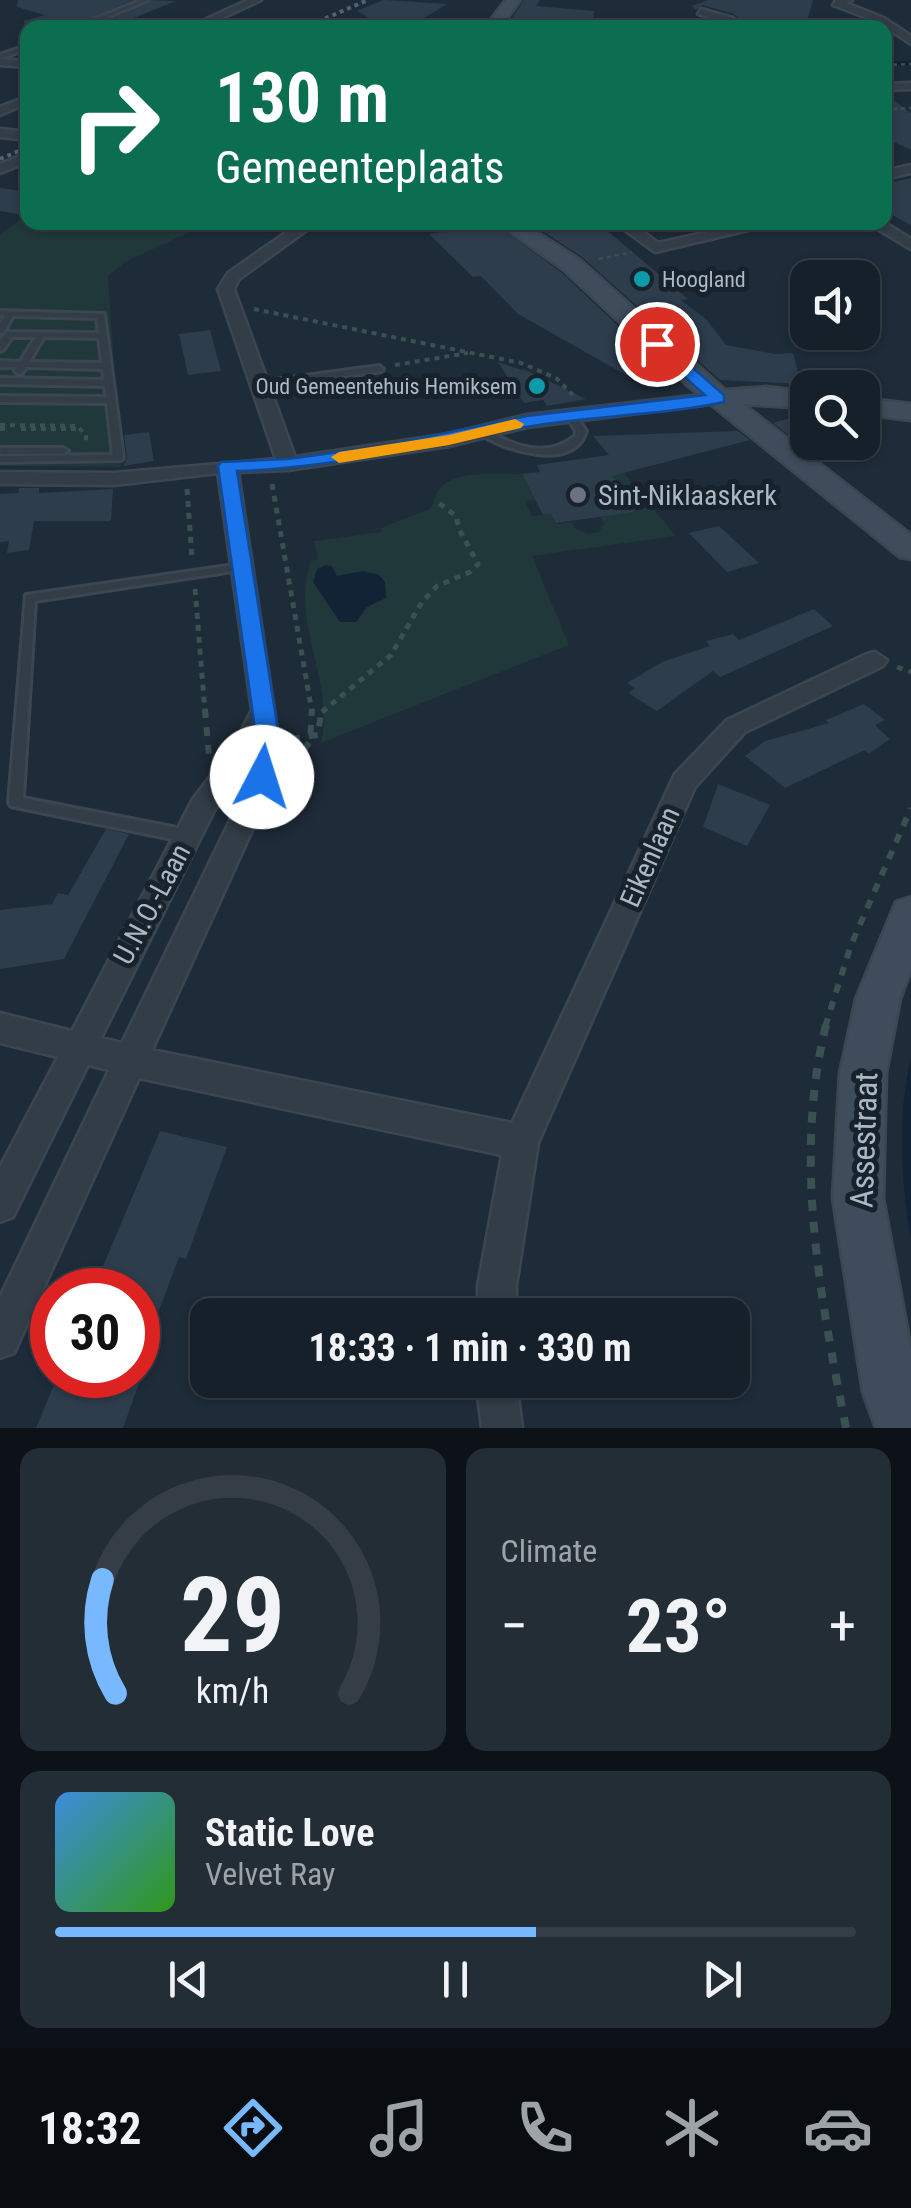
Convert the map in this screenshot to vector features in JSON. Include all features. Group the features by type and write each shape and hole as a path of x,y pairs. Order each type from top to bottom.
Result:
{"street":[{"path":"210,20 256,0"},
{"path":"847,0 836,3 881,20"},
{"path":"701,12 730,20"},
{"path":"892,89 911,106"},
{"path":"279,464 261,385 226,289 234,276 300,230"},
{"path":"519,230 572,265 718,398 911,550"},
{"path":"633,232 654,248 738,230"},
{"path":"886,230 911,245"},
{"path":"0,478 114,479 279,464 383,452 579,416 718,398 790,398"},
{"path":"880,408 911,412"},
{"name":"U.N.O.-Laan","path":"0,1339 251,804 268,757 227,466"},
{"name":"Eikenlaan","path":"497,1298 521,1142 684,781 736,726 875,660"},
{"name":"U.N.O.-Laan","path":"0,1204 76,1048 203,806 266,728"},
{"name":"Assestraat","path":"904,1428 891,1392 858,1198 863,1073 878,998 911,914"},
{"path":"0,1028 128,1060 521,1142"},
{"path":"498,1398 502,1428"}],"lane":[{"path":"96,20 146,0"},
{"path":"0,330 6,313 100,316 116,460 2,450"},
{"path":"0,348 9,334 103,336"},
{"path":"12,381 41,335"},
{"path":"0,364 107,366"},
{"path":"261,385 379,369"},
{"path":"0,381 109,383"},
{"path":"0,398 109,400"},
{"path":"482,432 509,447 540,452 561,449 580,437 579,416"},
{"path":"2,450 63,451"},
{"path":"187,836 16,802 30,598 242,568"}],"path":[{"path":"572,265 654,248"},
{"path":"232,304 521,363 556,378 571,392 579,416"},
{"path":"379,369 471,352"},
{"path":"2,450 11,426 30,413"},
{"path":"2,450 19,414"},
{"path":"11,426 78,427 90,446"},
{"path":"279,464 312,706 310,736 287,774"},
{"path":"185,471 209,752 203,806"},
{"path":"266,728 318,735 321,712 391,655 422,602 437,586 470,572 478,564 477,552 457,532 456,516 436,501"}],"green space":[{"path":"20,220 20,230 194,230 125,262 108,276 121,467 0,466 0,234"},
{"path":"615,462 676,536 532,556 569,645 321,743 323,698 305,607 311,561 318,559 314,541 381,532 381,528 430,509 439,489 448,482 468,475 491,474 522,474 535,500 525,501 532,516 551,513 556,524 572,522 574,528 588,534 599,532 604,523 600,517 633,512 620,488 609,489"}],"water":[{"path":"332,566 337,576 363,571 379,575 385,582 386,598 367,607 356,622 340,622 313,582 317,569"},
{"path":"911,1057 911,1240 902,1148"}],"building":[{"path":"18,0 132,0 88,20 28,20 45,15 17,7"},
{"path":"151,0 176,1 128,20 109,20"},
{"path":"383,0 447,4 421,20 372,20 357,11"},
{"path":"524,0 540,0 536,6 594,11 593,20 510,20"},
{"path":"708,0 813,0 807,20 740,20 734,14 702,5 696,10 692,6"},
{"path":"892,99 911,113 911,150 892,141"},
{"path":"911,178 911,225 892,215 892,182"},
{"path":"0,188 20,191 20,215 0,211"},
{"path":"504,230 562,273 676,384 649,388 518,314 481,276 473,277 429,234"},
{"path":"541,230 606,230 688,299 681,300 707,320 726,345 775,354 793,353 797,370 790,370 790,383 720,380 582,257"},
{"path":"210,330 221,371 188,375 179,334"},
{"name":"Oud Gemeentehuis Hemiksem","path":"498,362 524,371 521,368 586,399 547,406 543,400 524,403"},
{"path":"790,418 790,436 773,423"},
{"path":"738,431 750,440 612,476 635,512 556,523 551,514 543,515 522,474 540,472 537,465 609,455 593,436"},
{"path":"149,432 154,461 123,466 127,458 124,435"},
{"path":"19,488 39,488 39,493 113,489 111,521 34,521 29,550 7,553 9,541 0,542 0,494 18,493"},
{"path":"719,526 759,563 727,572 689,533"},
{"path":"814,609 833,626 720,677 713,671 657,711 628,693 635,688 627,683 662,662 710,646 706,641 733,634 739,640"},
{"path":"864,704 885,720 875,725 890,739 868,754 865,750 785,788 745,756 765,741 829,723 826,720"},
{"path":"718,784 770,805 747,846 703,827"},
{"path":"106,829 129,834 64,959 0,969 0,910 52,904 58,893 68,895"},
{"path":"160,1131 227,1147 186,1259 179,1257 160,1308 160,1268 102,1268"},
{"path":"48,1398 134,1398 123,1428 36,1428"}],"waterway":[{"path":"892,64 911,63"}],"railway":[{"path":"322,20 368,0"},
{"path":"0,159 20,150"}],"slow traffic":[{"path":"339,457 449,440 515,424"}],"place":[{"name":"Hoogland","path":"642,279"},
{"name":"Oud Gemeentehuis Hemiksem","path":"537,386"},
{"name":"Sint-Niklaaskerk","path":"578,495"}],"route":[{"path":"262,777 268,743 227,466 288,464 383,452 527,422 718,398 657,344"}]}
